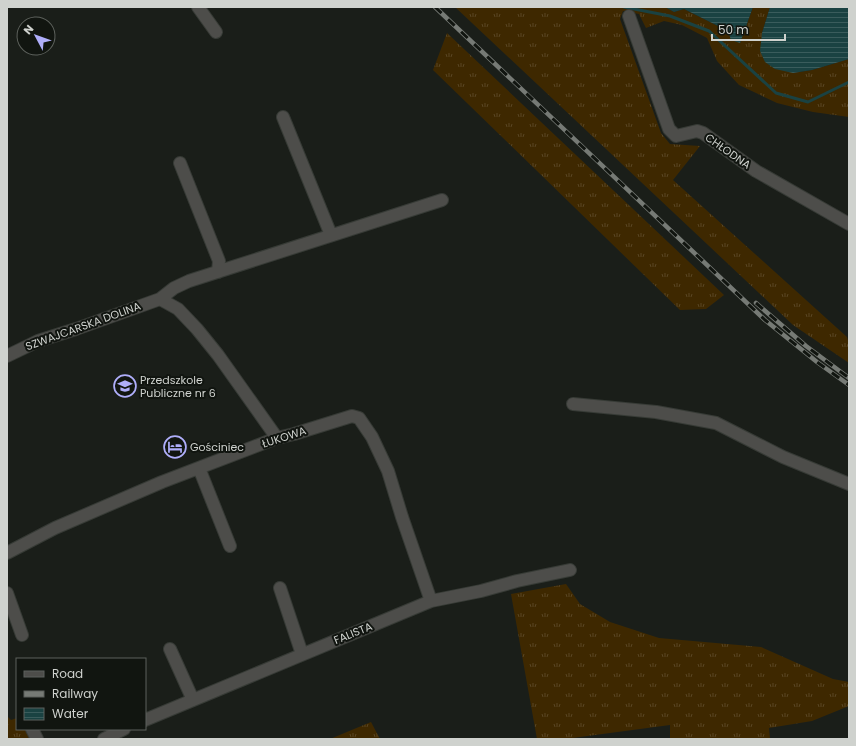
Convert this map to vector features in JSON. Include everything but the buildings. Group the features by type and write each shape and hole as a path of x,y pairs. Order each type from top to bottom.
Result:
{"street":[{"path":"198,7 216,32"},
{"name":"CHŁODNA","path":"629,16 669,129 672,133 676,136 697,131 703,133 756,171 849,224"},
{"path":"284,117 331,235"},
{"path":"180,163 219,261 218,272"},
{"name":"SZWAJCARSKA DOLINA","path":"7,356 38,341 160,299 174,288 189,281 442,200"},
{"path":"160,299 178,309 197,328 218,355 276,438"},
{"path":"573,404 656,412 716,423 783,457 849,484"},
{"name":"ŁUKOWA","path":"7,553 55,528 162,482 276,438 352,416 359,418 372,437 388,471 431,601"},
{"path":"199,468 230,546"},
{"name":"FALISTA","path":"146,720 431,601 570,570"},
{"path":"280,588 302,654"},
{"path":"7,592 22,635"},
{"path":"170,649 193,700"},
{"path":"32,730 37,739"},
{"path":"104,739 122,730"}],"green space":[{"path":"455,7 665,7 674,12 684,9 728,31 740,43 753,7 770,7 762,33 793,73 812,70 849,59 849,117 813,112 777,103 739,85 717,61 707,38 682,25 664,21 646,28 639,14 623,11 620,19 661,133 670,144 700,146 673,180 847,337 849,344 849,363 793,325"},
{"path":"447,33 724,295 706,309 680,310 433,70"},
{"path":"566,584 580,604 610,622 659,638 761,647 833,679 849,682 849,706 812,721 769,728 770,739 670,739 670,725 565,739 537,739 511,594"},
{"path":"7,716 11,720 16,718 16,730 27,730 31,739 7,739"},
{"path":"371,722 380,739 330,739"}],"water":[{"path":"665,7 753,7 740,43 731,40 728,31 684,9 674,12"},
{"path":"770,7 849,7 849,59 812,70 793,73 775,69 765,62 760,51 762,33"}],"waterway":[{"path":"624,7 670,16 709,31 776,93 808,102 849,82"}],"railway":[{"path":"435,7 765,320 817,362 849,385"},
{"path":"756,303 806,346 849,378"}],"place":[{"name":"Przedszkole Publiczne nr 6","path":"125,386"},
{"name":"Gościniec","path":"175,447"}]}
